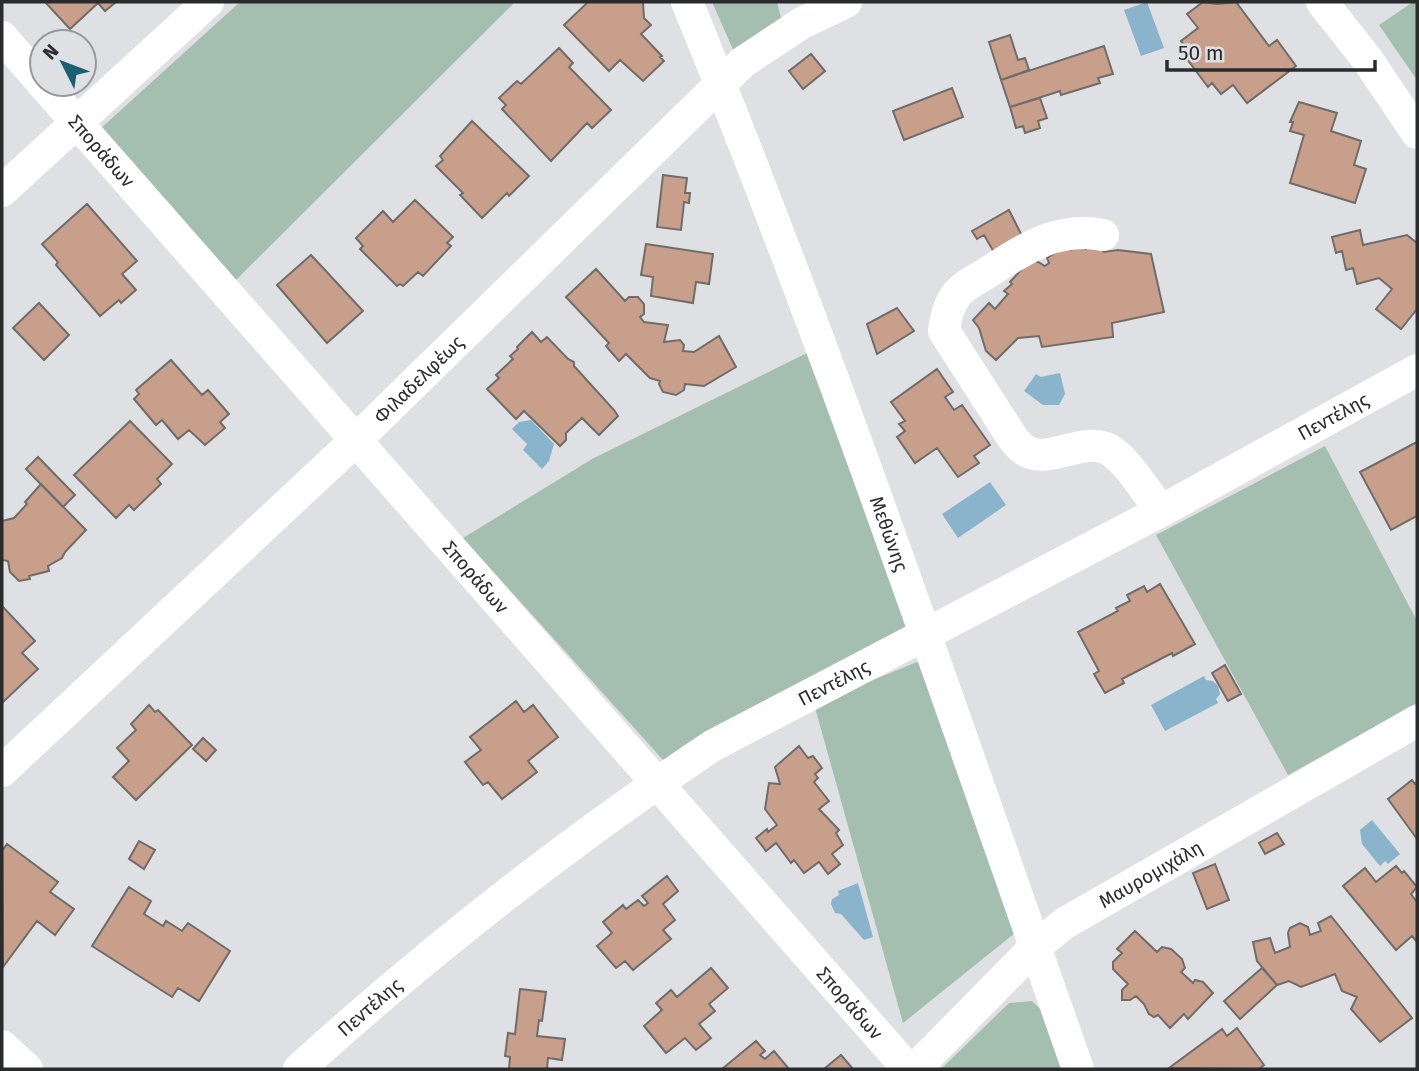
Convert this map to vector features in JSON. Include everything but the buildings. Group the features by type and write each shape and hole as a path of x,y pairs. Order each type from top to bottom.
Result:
{"street":[{"path":"2,191 208,2"},
{"name":"Μεθώνης","path":"687,2 831,369 1078,1069"},
{"name":"Φιλαδελφέως","path":"2,771 355,440 743,62 802,23 846,2"},
{"path":"1322,2 1367,59 1417,133"},
{"name":"Σποράδων","path":"2,37 28,66"},
{"name":"Σποράδων","path":"56,98 908,1069"},
{"path":"1103,235 1087,232 1050,237 1028,246 958,292 948,309 944,331 1012,437 1023,449 1034,455 1093,445 1108,449 1121,459 1161,511"},
{"name":"Πεντέλης","path":"299,1069 366,1008 521,884 657,783 712,746 1161,511 1417,370"},
{"name":"Μαυρομιχάλη","path":"915,1069 1035,947 1065,923 1106,897 1417,721"},
{"path":"2,1046 27,1069"}],"green space":[{"path":"240,2 515,2 235,281 100,129"},
{"path":"712,2 777,2 782,22 735,54"},
{"path":"1417,2 1417,80 1379,25"},
{"path":"807,353 912,628 664,761 463,538 592,459"},
{"path":"1325,446 1417,621 1417,703 1288,775 1156,535"},
{"path":"922,660 1015,933 903,1023 814,704"},
{"path":"1032,1001 1046,1014 1065,1069 941,1069 1009,1003"}],"water":[{"path":"1147,2 1164,48 1141,56 1124,10"},
{"path":"1060,373 1065,394 1059,405 1043,405 1024,391 1036,374 1041,377"},
{"path":"531,420 554,444 549,461 542,469 523,450 527,444 512,429 519,422"},
{"path":"990,482 1006,505 958,538 942,514"},
{"path":"1204,676 1218,686 1218,703 1165,731 1151,705"},
{"path":"1372,820 1400,854 1388,864 1385,861 1380,866 1362,844 1360,830"},
{"path":"858,883 873,937 864,940 841,914 835,913 831,904 832,899 839,895 838,891"}]}
